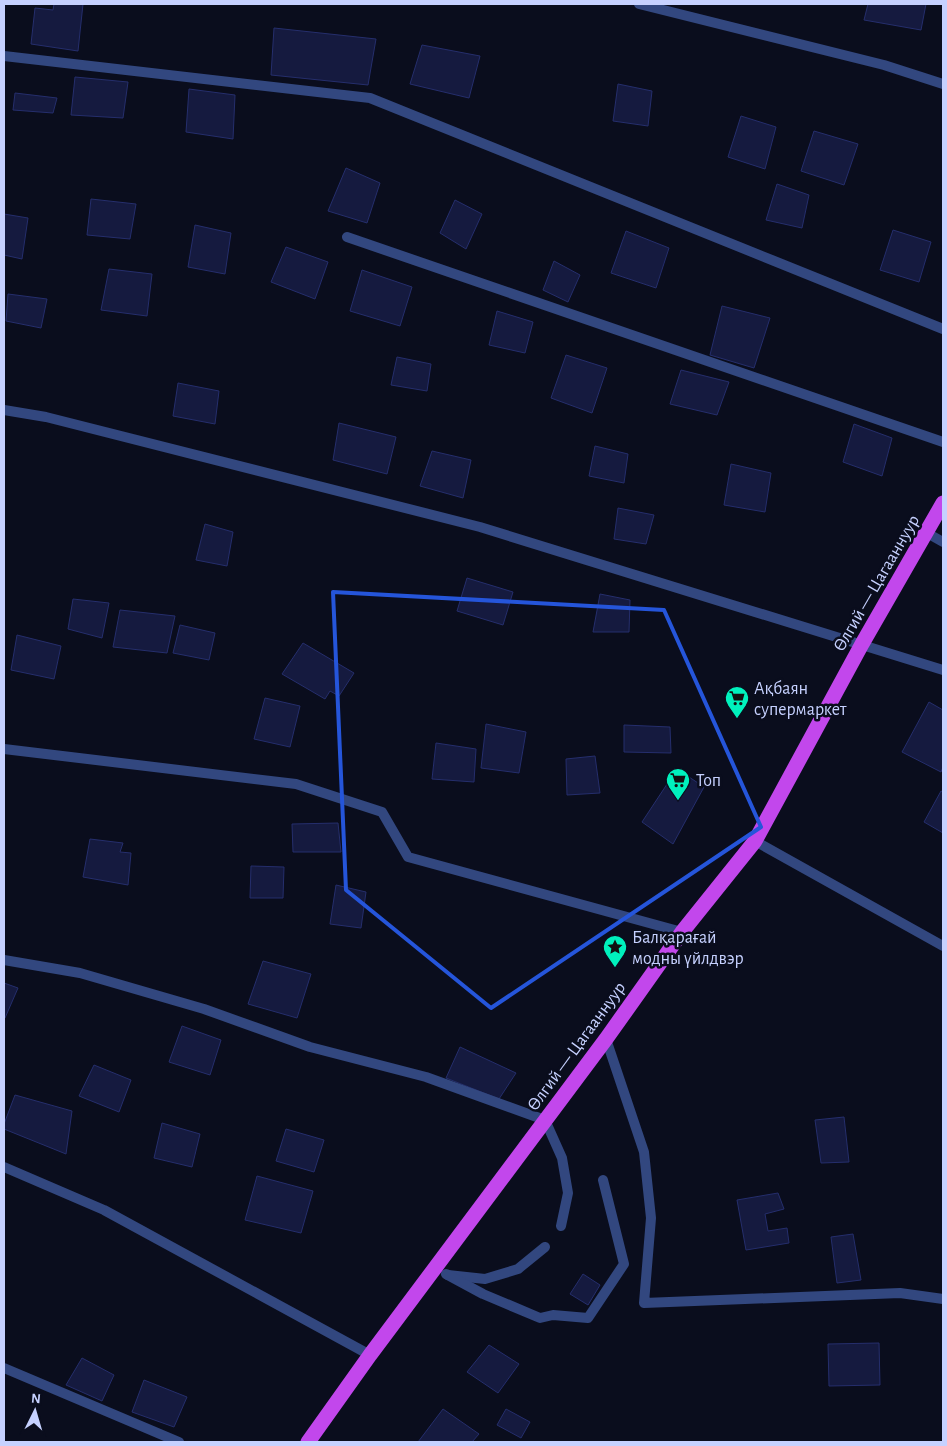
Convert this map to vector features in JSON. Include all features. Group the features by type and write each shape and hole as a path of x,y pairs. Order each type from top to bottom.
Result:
{"highway":[{"name":"Өлгий — Цагааннуур","path":"308,1442 370,1355 439,1273 545,1120 606,1039 682,932 755,841 862,644 943,503"}],"street":[{"path":"639,4 884,65 943,84"},
{"path":"4,56 370,98 943,329"},
{"path":"347,237 943,442"},
{"path":"4,410 46,417 480,527 943,670"},
{"path":"927,533 943,542"},
{"path":"4,749 296,784 382,812 408,857 682,932"},
{"path":"755,841 943,946"},
{"path":"4,960 80,973 204,1009 310,1046 426,1077 545,1120 562,1158 568,1193 561,1226"},
{"path":"606,1039 644,1152 651,1218 644,1303 900,1292 943,1299"},
{"path":"4,1167 104,1210 370,1355"},
{"path":"439,1273 540,1318 553,1315 588,1318 624,1264 603,1180"},
{"path":"439,1273 485,1279 518,1269 545,1247"},
{"path":"4,1368 178,1442"}],"highlighted area":[{"path":"333,592 664,610 761,827 491,1008 346,890"}],"building":[{"path":"54,4 83,4 78,51 31,44 35,8 53,10"},
{"path":"868,4 926,4 921,30 864,20"},
{"path":"274,28 376,39 368,85 271,75"},
{"path":"422,45 480,56 469,98 410,84"},
{"path":"75,77 128,82 123,118 71,115"},
{"path":"618,84 652,91 648,126 613,121"},
{"path":"189,89 235,95 233,139 186,132"},
{"path":"15,93 57,98 53,113 13,110"},
{"path":"741,116 776,127 765,169 728,157"},
{"path":"814,131 858,144 844,185 801,171"},
{"path":"346,168 380,183 367,223 328,211"},
{"path":"777,184 809,195 802,228 766,220"},
{"path":"91,199 136,204 130,239 87,235"},
{"path":"455,200 482,214 466,249 440,233"},
{"path":"4,214 28,218 22,259 4,255"},
{"path":"195,225 231,233 225,274 188,267"},
{"path":"893,230 931,242 919,282 880,270"},
{"path":"626,231 669,248 656,288 611,273"},
{"path":"286,247 328,262 315,299 271,282"},
{"path":"554,261 580,275 568,302 543,290"},
{"path":"109,269 152,274 147,316 101,310"},
{"path":"362,270 412,287 400,326 350,311"},
{"path":"8,294 47,299 41,328 6,321"},
{"path":"722,306 770,318 754,368 710,355"},
{"path":"497,311 533,322 525,353 489,345"},
{"path":"566,355 607,368 592,413 551,398"},
{"path":"397,357 431,364 427,391 391,385"},
{"path":"681,370 729,382 717,415 670,404"},
{"path":"178,383 219,391 215,424 173,416"},
{"path":"339,423 396,437 387,474 333,460"},
{"path":"854,424 892,438 882,476 843,462"},
{"path":"595,446 628,454 624,483 589,476"},
{"path":"432,451 471,460 463,498 420,486"},
{"path":"731,464 771,473 765,512 724,505"},
{"path":"618,508 654,515 646,544 614,539"},
{"path":"205,524 233,532 227,566 196,560"},
{"path":"467,578 513,592 503,625 457,611"},
{"path":"600,594 630,600 629,632 593,632"},
{"path":"73,599 109,603 102,638 68,629"},
{"path":"120,610 175,616 167,653 113,647"},
{"path":"180,625 215,633 209,660 173,653"},
{"path":"17,635 61,646 54,679 11,670"},
{"path":"303,643 354,673 339,696 330,691 325,699 282,674"},
{"path":"265,698 300,706 290,747 254,739"},
{"path":"929,702 943,710 943,767 941,772 902,752"},
{"path":"486,724 526,732 519,773 481,768"},
{"path":"624,725 670,727 671,753 624,752"},
{"path":"436,743 476,749 474,782 432,779"},
{"path":"595,756 600,793 567,795 566,759"},
{"path":"677,769 704,787 673,844 642,822"},
{"path":"941,791 943,792 943,833 924,822"},
{"path":"338,823 341,852 293,852 292,824"},
{"path":"90,839 123,843 120,852 131,853 128,885 83,877"},
{"path":"251,866 284,867 283,898 250,898"},
{"path":"336,885 366,892 361,928 330,924"},
{"path":"263,961 311,974 297,1018 248,1004"},
{"path":"4,983 18,988 5,1018 4,1018"},
{"path":"182,1026 221,1040 210,1075 169,1062"},
{"path":"460,1047 516,1073 499,1099 446,1078"},
{"path":"94,1065 131,1080 119,1112 79,1096"},
{"path":"15,1095 72,1111 66,1154 4,1129 4,1124"},
{"path":"844,1117 849,1162 821,1163 815,1120"},
{"path":"162,1123 200,1134 192,1167 154,1158"},
{"path":"286,1129 324,1140 314,1172 276,1161"},
{"path":"257,1176 313,1191 301,1233 245,1220"},
{"path":"778,1193 784,1209 765,1214 768,1231 787,1228 789,1243 746,1250 737,1200"},
{"path":"853,1234 861,1280 837,1283 831,1237"},
{"path":"583,1274 600,1285 588,1305 570,1294"},
{"path":"879,1343 880,1385 829,1386 828,1344"},
{"path":"489,1345 519,1364 498,1393 467,1372"},
{"path":"82,1358 114,1375 102,1401 66,1385"},
{"path":"144,1380 187,1397 174,1427 132,1412"},
{"path":"443,1409 479,1434 472,1442 418,1442"},
{"path":"506,1409 530,1422 521,1438 497,1425"}],"place":[{"name":"Ақбаян супермаркет","path":"737,719"},
{"name":"Топ","path":"678,801"},
{"name":"Балқарағай модны үйлдвэр","path":"615,968"}]}
